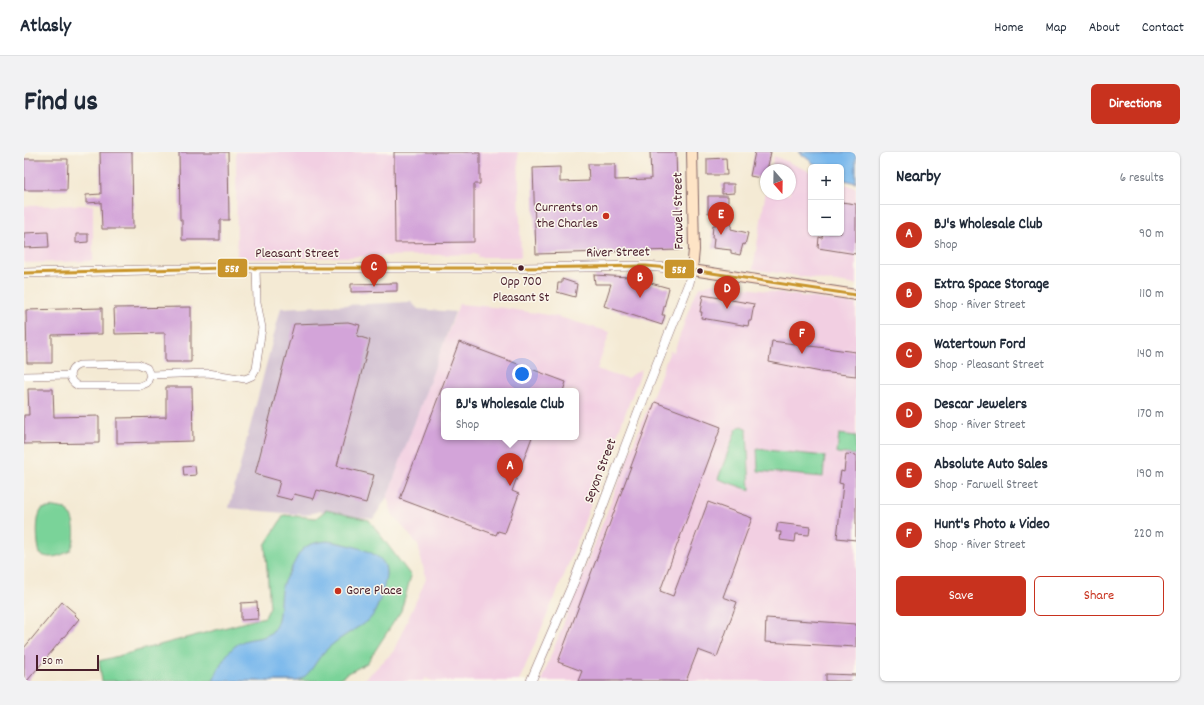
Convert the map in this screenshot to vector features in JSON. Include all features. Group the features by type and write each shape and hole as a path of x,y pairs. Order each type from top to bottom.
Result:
{"main road":[{"name":"Farwell Street","path":"692,152 694,250 692,270"},
{"name":"River Street","path":"692,270 856,295"}],"street":[{"name":"River Street","path":"474,268 646,266 692,270"},
{"name":"Pleasant Street","path":"24,273 256,268 474,268"},
{"path":"150,375 208,373 245,379 252,376 254,373 262,334 257,302 256,268"},
{"name":"Seyon Street","path":"531,681 575,579 689,283 692,270"},
{"path":"138,364 147,368 150,375 147,383 140,386 81,387 74,384 70,375 73,368 79,365 138,364"},
{"path":"24,376 70,375"}],"shaded area":[{"path":"236,152 518,152 521,257 477,257 478,254 237,259"},
{"path":"774,156 792,164 772,164"},
{"path":"796,166 808,171 808,236 844,236 844,184 856,188 856,285 753,269 764,200 796,200"},
{"path":"93,205 93,261 24,263 24,206"},
{"path":"712,283 856,304 856,681 541,681 670,351 674,352 693,298 699,288"},
{"path":"411,302 418,309 455,312 387,497 373,519 320,511 305,515 229,508 281,308"},
{"path":"459,304 504,308 559,317 610,332 597,369 616,376 627,378 642,369 565,573 519,681 433,681 425,678 423,681 363,681 393,652 426,579 418,545 392,514 387,497 397,462"}],"green space":[{"path":"742,426 747,431 750,490 718,479 736,430"},
{"path":"839,434 856,436 856,455 837,453"},
{"path":"757,449 825,456 823,477 758,471"},
{"path":"54,507 66,509 72,518 74,524 74,541 70,551 59,556 48,557 40,554 37,537 38,518 42,509"},
{"name":"Gore Place","path":"326,510 369,520 411,576 401,611 367,663 334,681 102,681 99,661 265,617 270,607 265,545 284,515 316,518"}],"water":[{"path":"799,152 856,152 856,183 844,180 844,164 814,164"},
{"path":"327,541 360,548 382,560 386,569 386,576 382,594 371,618 327,649 311,670 298,681 213,681 218,669 233,648 244,641 264,637 271,633 279,615 282,586 300,553 307,546 318,542"}],"building":[{"path":"100,152 132,152 133,229 102,229 101,202 86,203 86,195 101,194"},
{"path":"179,152 228,152 229,220 220,220 220,240 182,240 182,220 180,220"},
{"path":"394,152 480,153 480,184 474,184 474,242 395,243"},
{"name":"Currents on the Charles","path":"650,152 676,152 679,250 536,254 533,168 560,167 560,182 589,181 588,164 615,164 615,180 651,179"},
{"path":"755,152 771,152 768,164 760,164 760,178 750,176"},
{"path":"726,158 727,175 707,175 707,159"},
{"path":"24,159 68,159 67,190 24,190"},
{"path":"722,184 734,184 734,193 722,194"},
{"path":"708,196 728,196 728,217 732,216 731,229 748,233 745,245 743,244 740,255 731,253 731,250 713,248 713,225 716,225 715,212 708,213"},
{"path":"844,202 856,204 856,254 818,248 819,237 822,238 822,236 844,236"},
{"path":"48,232 49,247 24,248 24,233"},
{"path":"76,234 88,234 88,242 76,243"},
{"path":"594,275 629,277 669,288 662,315 665,315 662,325 604,306 611,284 595,284"},
{"path":"562,279 577,284 575,297 557,292 558,283 562,283"},
{"path":"397,283 397,291 351,292 351,284"},
{"path":"703,295 754,304 751,321 749,321 748,326 701,318 702,312 700,312"},
{"path":"191,307 191,362 165,362 165,333 115,334 114,308"},
{"path":"102,308 102,334 52,335 52,363 27,363 26,310"},
{"path":"348,322 360,325 357,336 370,340 337,466 374,475 366,503 317,490 314,499 294,494 292,500 276,496 280,481 255,474 294,324"},
{"path":"772,341 856,352 856,376 821,372 769,362"},
{"path":"459,342 566,382 564,388 442,388"},
{"path":"166,387 192,387 193,441 117,443 117,418 166,417"},
{"path":"28,389 53,389 54,417 99,416 99,443 24,444 24,415 29,415"},
{"path":"441,390 441,440 531,440 512,491 519,494 505,533 498,531 496,535 400,499"},
{"path":"655,402 721,427 660,591 673,596 708,502 752,518 723,597 737,602 717,657 698,650 686,681 578,681 582,671 558,662"},
{"path":"846,454 856,455 856,540 837,538 843,484 839,483 841,471 844,472"},
{"path":"195,466 196,475 184,476 183,467"},
{"path":"778,523 810,527 809,535 796,534 795,542 780,540 781,532 776,532"},
{"path":"62,602 76,614 75,615 79,619 27,681 24,681 24,648"},
{"path":"257,602 258,619 241,620 241,603"},
{"path":"766,618 856,624 856,647 765,642"},
{"path":"826,674 856,675 856,681 826,681"}],"transit line":[{"name":"558","path":"24,273 227,268 522,268 646,266 692,270 856,295"}],"place":[{"name":"Currents on the Charles","path":"606,216"},
{"name":"Absolute Auto Sales","path":"721,235"},
{"name":"Opp 700 Pleasant St","path":"521,268"},
{"name":"Watertown Ford","path":"374,287"},
{"name":"Extra Space Storage","path":"640,298"},
{"name":"Descar Jewelers","path":"727,309"},
{"name":"Hunt's Photo & Video","path":"802,354"},
{"name":"BJ's Wholesale Club","path":"510,486"},
{"name":"Gore Place","path":"338,591"}]}
